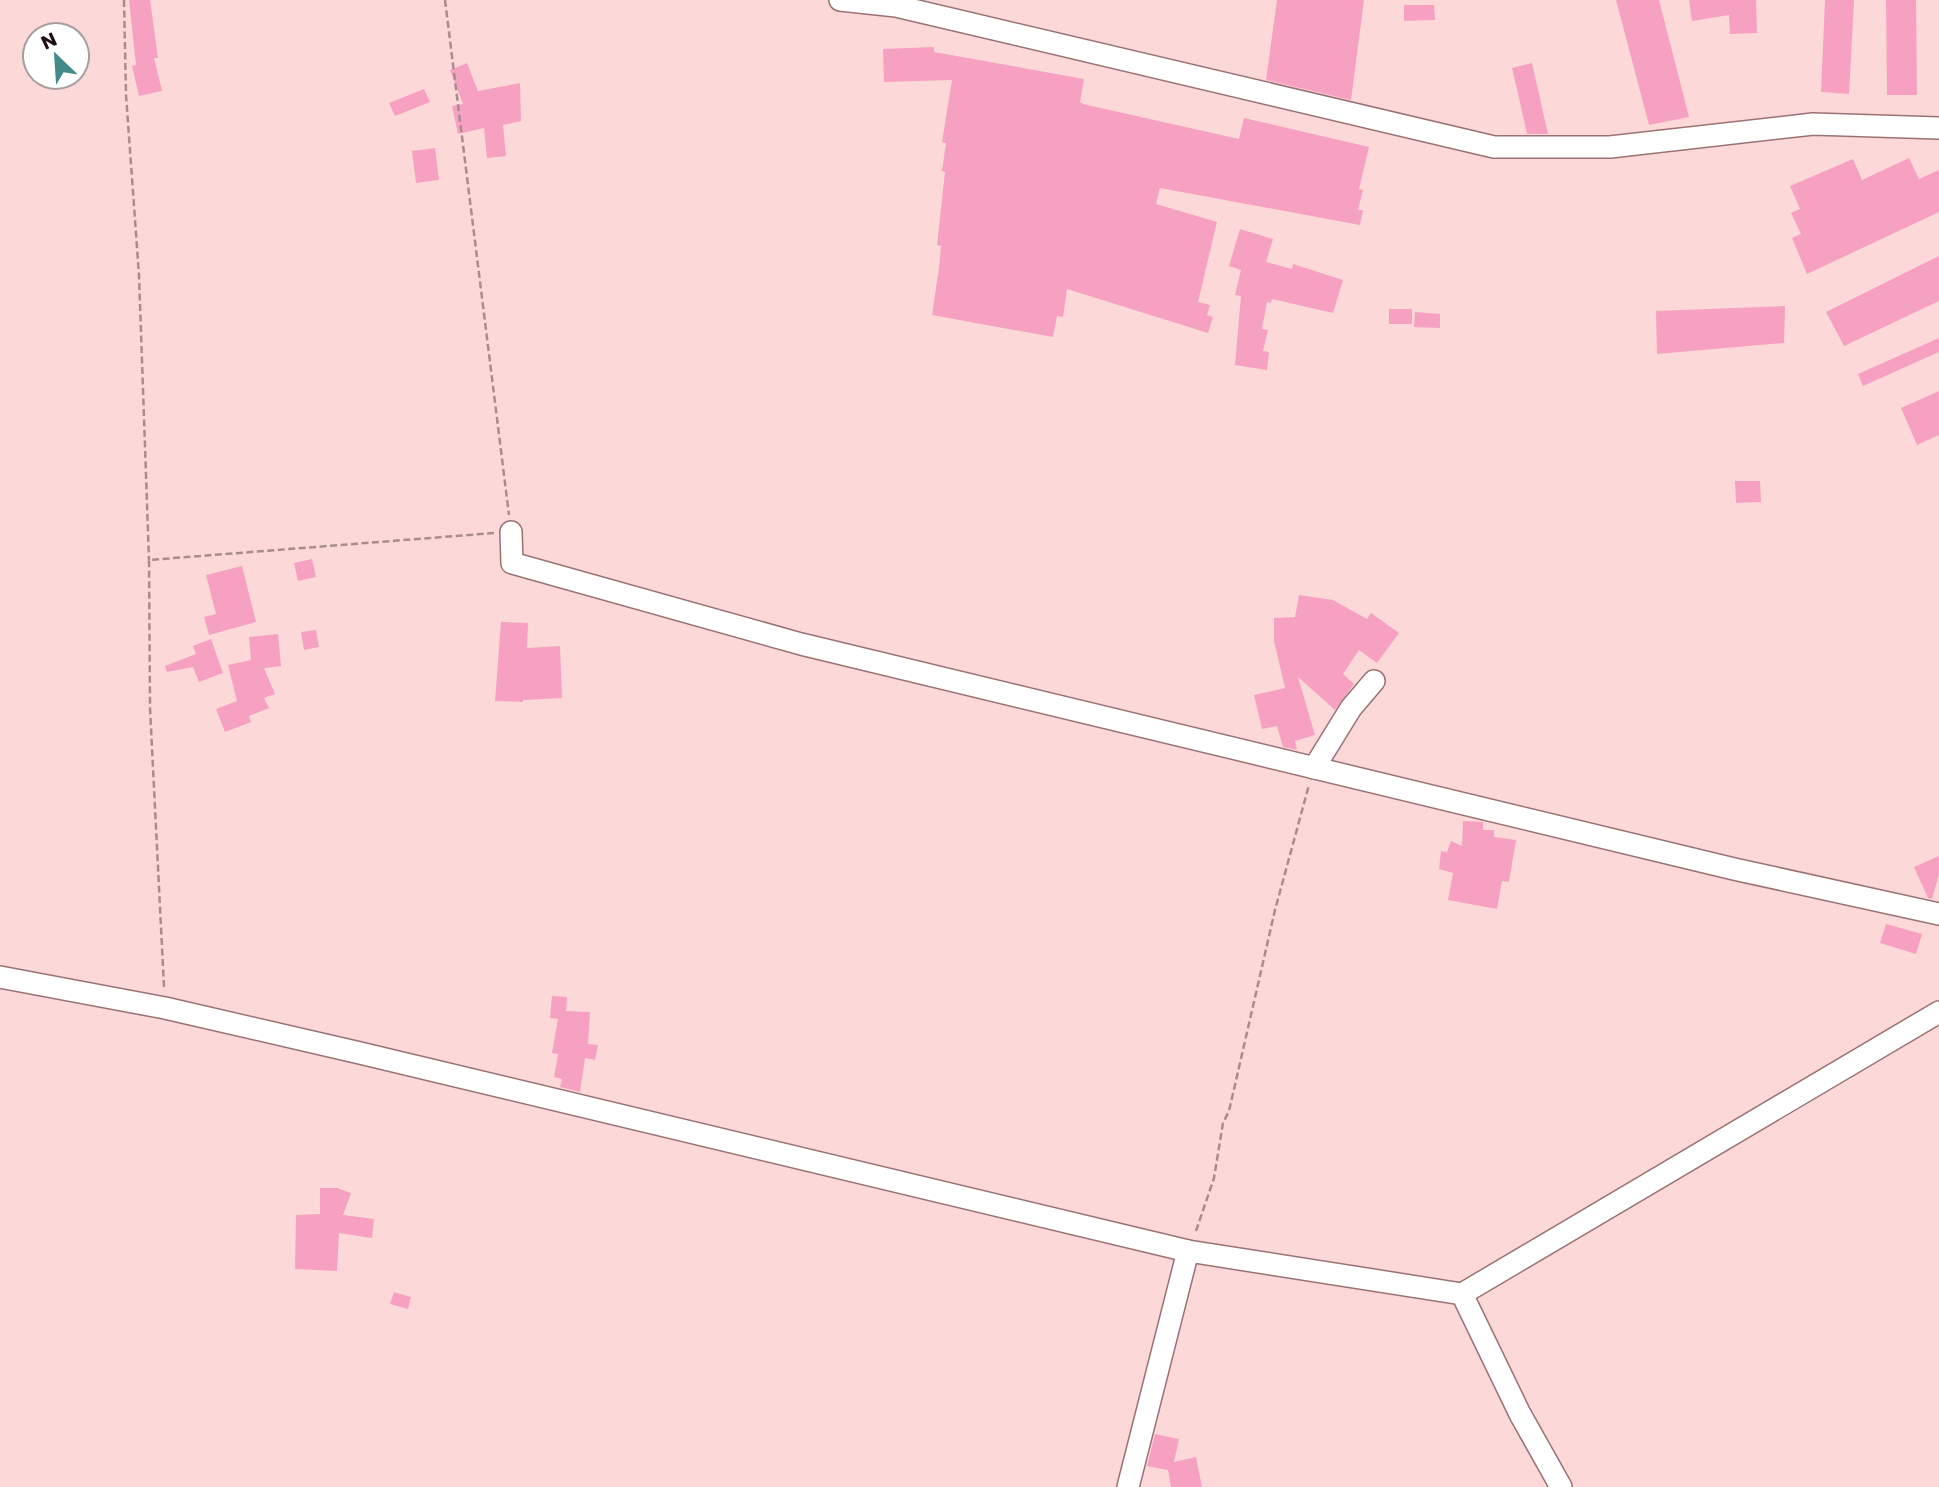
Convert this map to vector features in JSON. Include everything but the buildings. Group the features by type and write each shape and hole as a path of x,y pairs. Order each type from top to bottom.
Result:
{"street":[{"path":"840,0 895,6 1494,147 1609,147 1813,124 1939,128"},
{"path":"511,532 512,563 801,644 1734,869 1939,914"},
{"path":"1314,768 1351,708 1374,681"},
{"path":"0,977 165,1008 1188,1251 1462,1294 1939,1012"},
{"path":"1128,1487 1188,1251"},
{"path":"1462,1294 1520,1414 1562,1487"}],"path":[{"path":"124,0 126,95 139,275 149,560 150,708 165,1008"},
{"path":"149,560 511,532 445,0"},
{"path":"1188,1251 1214,1178 1223,1123 1229,1111 1275,910 1314,768"}]}
